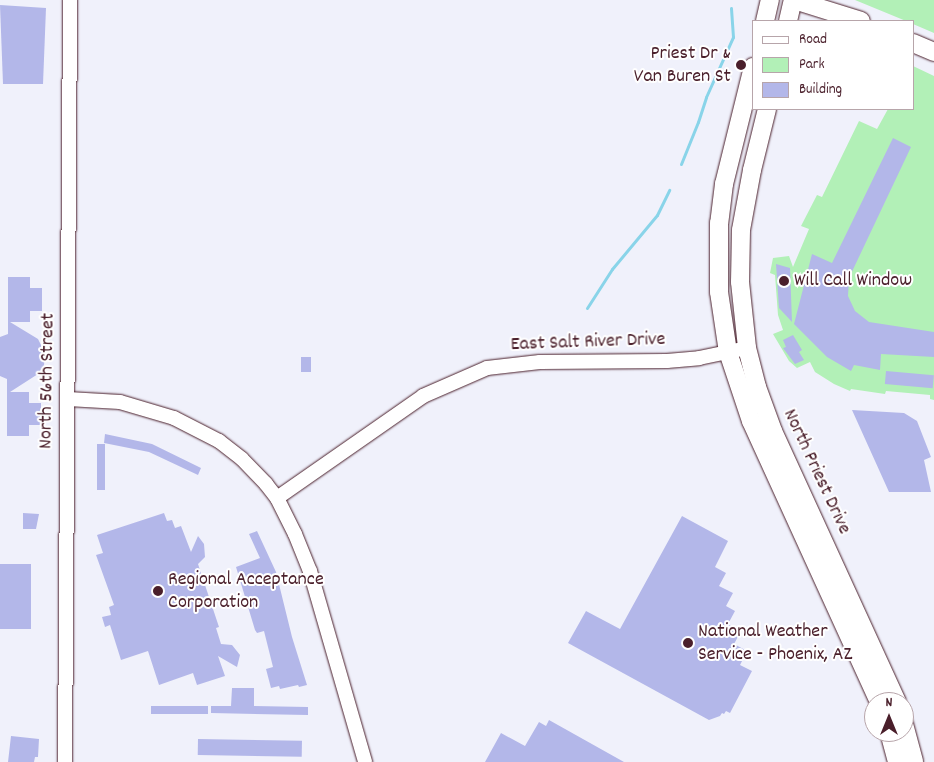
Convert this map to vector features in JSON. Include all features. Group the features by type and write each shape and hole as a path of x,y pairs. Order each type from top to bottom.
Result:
{"main road":[{"path":"765,20 770,0"},
{"path":"788,20 793,0 858,20"},
{"path":"914,43 934,52"},
{"name":"North Priest Drive","path":"752,71 724,184 718,255 719,292 728,352 751,421 874,692"},
{"name":"North Priest Drive","path":"767,110 746,198 740,248 740,282 747,348 757,387 773,431 892,692"},
{"path":"892,742 897,762"},
{"path":"909,742 914,762"}],"street":[{"name":"North 56th Street","path":"66,762 70,0"},
{"name":"East Salt River Drive","path":"277,498 423,396 487,368 540,362 667,361 747,348"},
{"path":"68,399 120,402 147,408 200,430 242,459 277,498 295,534 310,571 365,762"}],"green space":[{"path":"855,0 934,0 934,33 914,24 914,20 904,20"},
{"path":"914,66 934,76 934,400 930,399 930,395 886,391 885,394 851,389 850,391 815,372 810,362 797,368 789,361 773,334 783,330 778,315 775,275 770,273 773,258 789,256 793,267 809,229 801,226 817,195 822,197 859,121 877,129 887,110 914,110"}],"building":[{"path":"0,5 46,8 43,84 3,84"},
{"path":"893,138 911,147 849,278 848,296 855,311 869,322 934,332 934,357 881,354 880,370 854,365 851,371 827,357 794,324 812,254 832,263"},
{"path":"776,264 790,268 792,322 779,308"},
{"path":"8,277 30,277 30,288 42,288 42,311 30,311 30,322 10,322 38,339 45,353 44,365 38,374 10,392 29,392 29,403 41,403 41,425 29,425 29,436 7,436 7,379 0,376 0,337 8,334"},
{"path":"793,335 802,350 799,352 804,360 795,364 783,348 786,347 783,340"},
{"path":"301,357 311,357 311,372 301,372"},
{"path":"886,371 934,375 933,388 885,384"},
{"path":"852,410 904,413 917,421 931,457 924,460 931,492 889,492"},
{"path":"105,434 152,444 201,468 198,475 149,452 104,443"},
{"path":"97,444 105,444 105,490 97,490"},
{"path":"23,513 39,514 36,529 23,529"},
{"name":"Regional Acceptance Corporation","path":"164,513 167,521 172,520 175,528 181,526 191,552 198,536 204,544 205,557 198,564 219,627 216,628 221,644 232,645 240,655 237,667 218,656 225,676 197,685 193,673 159,685 148,651 121,660 110,625 105,627 102,617 111,615 109,607 114,605 96,555 103,553 97,535"},
{"path":"682,516 728,541 715,567 726,573 719,586 733,593 726,606 735,611 728,624 741,631 734,644 747,651 740,665 752,671 730,713 726,711 724,714 722,713 720,716 709,720 568,643 586,611 620,629"},
{"path":"257,531 276,572 292,637 307,685 280,689 279,686 271,688 266,669 273,667 264,631 257,633 255,630 236,567 260,558 249,534"},
{"path":"0,564 31,564 31,629 0,629"},
{"path":"232,688 254,688 254,706 308,707 308,715 211,713 211,706 231,706"},
{"path":"151,706 208,706 208,714 151,714"},
{"path":"549,720 624,762 485,762 501,733 525,746 539,722 546,726"},
{"path":"11,736 39,739 38,757 35,757 34,762 8,762"},
{"path":"198,739 302,741 302,757 198,755"}],"waterway":[{"path":"681,164 706,97 733,37 731,8"},
{"path":"587,308 612,269 657,215 669,190"}],"place":[{"name":"Priest Dr & Van Buren St","path":"741,65"},
{"name":"Will Call Window","path":"784,281"},
{"name":"Regional Acceptance Corporation","path":"158,591"},
{"name":"National Weather Service - Phoenix, AZ","path":"688,643"}]}
